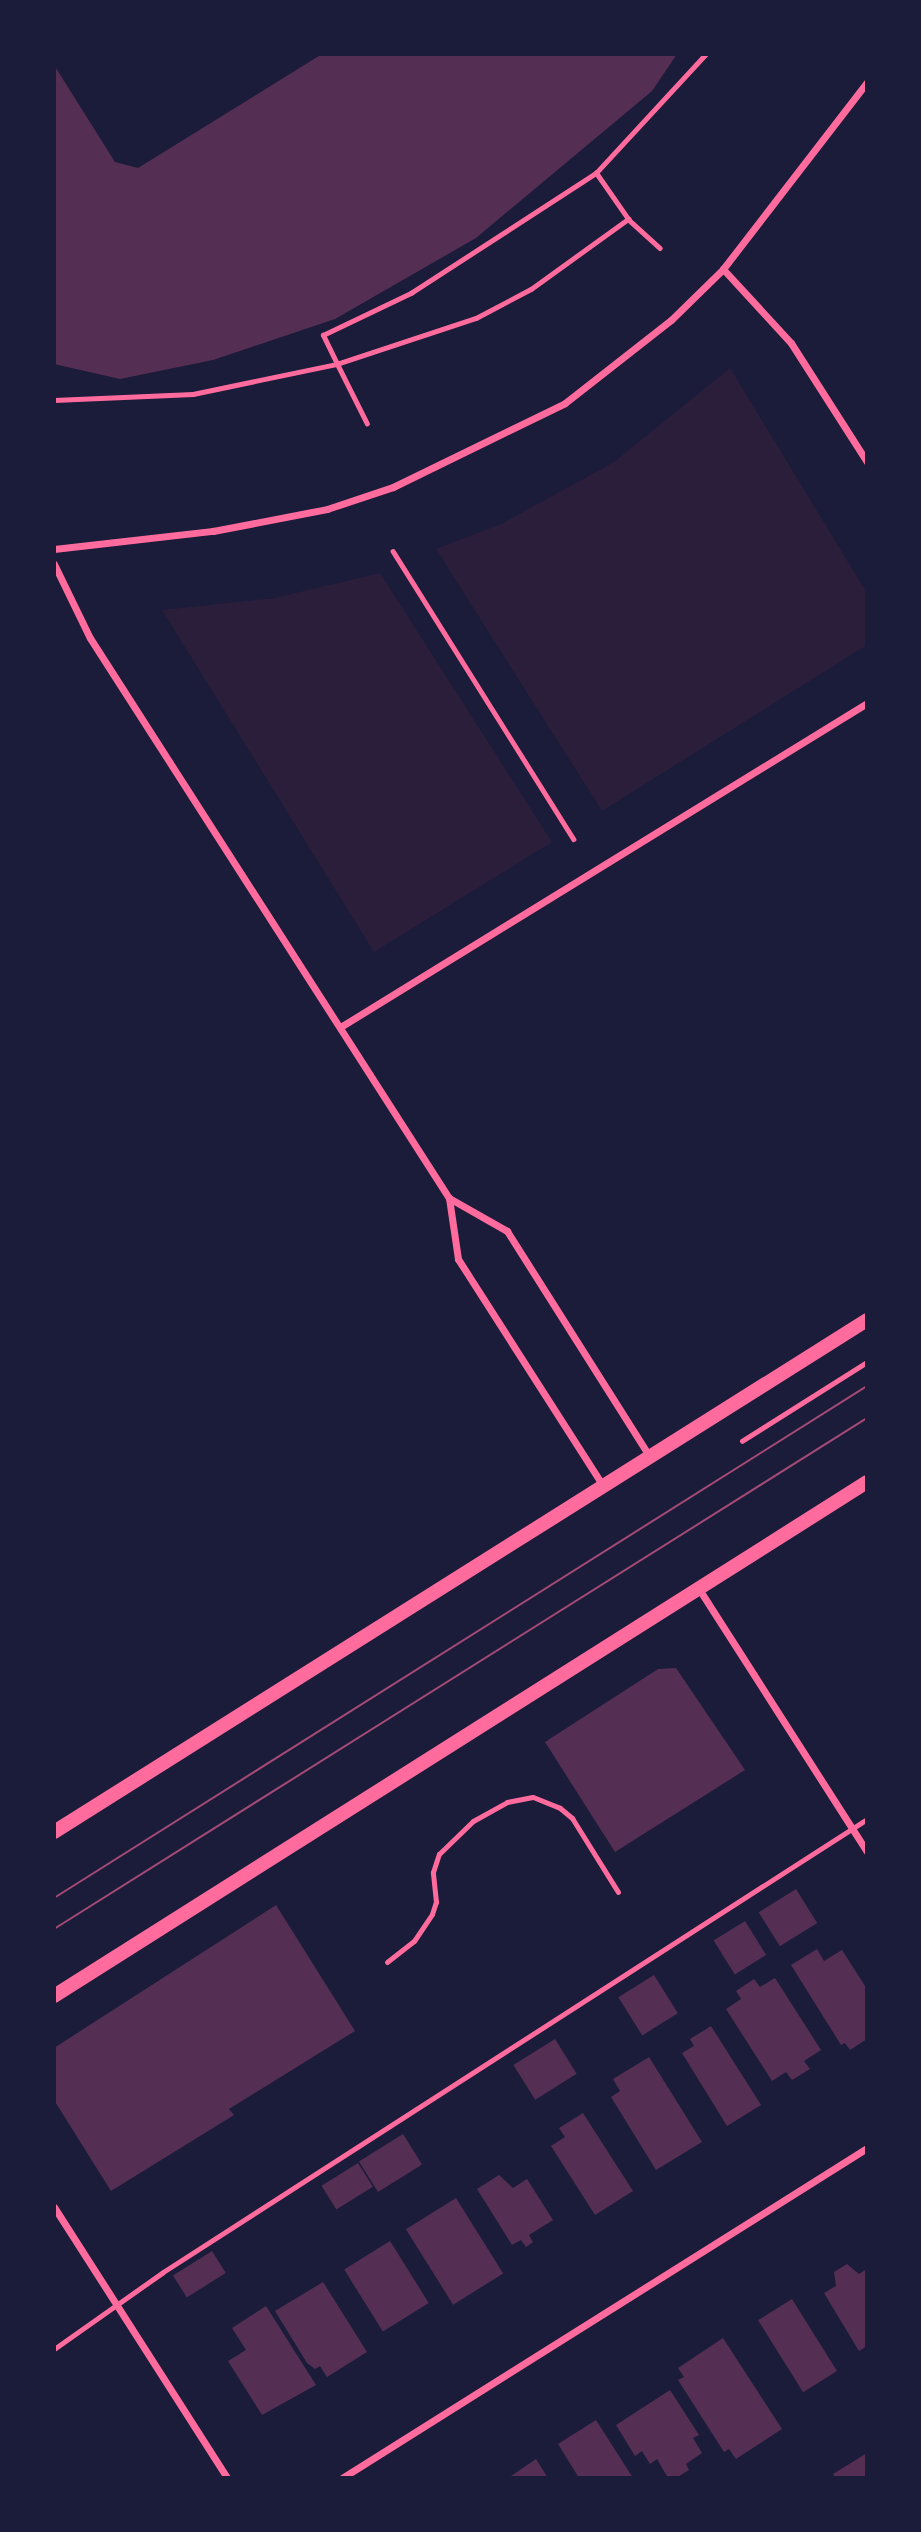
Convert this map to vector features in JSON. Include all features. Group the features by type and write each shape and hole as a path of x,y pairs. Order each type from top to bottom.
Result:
{"main road":[{"path":"54,1832 867,1320"},
{"path":"54,1996 867,1482"}],"street":[{"path":"54,549 226,528 327,509 393,487 565,403 671,320 723,269 867,82"},
{"path":"723,269 791,343 867,462"},
{"path":"54,564 90,638 342,1026 449,1198 458,1259 603,1487"},
{"path":"342,1026 867,703"},
{"path":"449,1198 507,1231 650,1457"},
{"path":"698,1588 867,1852"},
{"path":"342,2478 867,2148"},
{"path":"54,2207 227,2478"}],"lane":[{"path":"387,1962 414,1941 432,1914 436,1902 433,1872 439,1854 473,1821 507,1802 533,1797 560,1808 572,1818 618,1892"},
{"path":"54,2349 117,2305 867,1819"}],"path":[{"path":"367,424 323,335 411,293 596,173 706,54"},
{"path":"596,173 628,219 660,248"},
{"path":"54,400 193,394 337,364 476,318 531,289 628,219"},
{"path":"393,551 574,839"},
{"path":"742,1441 867,1362"}],"shaded area":[{"path":"730,368 867,593 867,645 602,811 436,549 501,524 614,462"},
{"path":"380,573 552,842 374,952 162,610 274,598"}],"building":[{"path":"322,54 677,54 652,91 476,238 335,319 213,360 120,379 54,364 54,65 115,162 138,168"},
{"path":"676,1668 745,1770 615,1852 545,1742 658,1669"},
{"path":"796,1889 817,1923 780,1946 759,1912"},
{"path":"276,1905 355,2031 229,2109 234,2115 111,2191 54,2100 54,2048"},
{"path":"745,1921 766,1955 735,1975 714,1941"},
{"path":"817,1949 824,1961 842,1950 867,1989 867,2039 850,2050 845,2043 841,2045 791,1965"},
{"path":"654,1975 678,2013 642,2035 618,1997"},
{"path":"775,1978 821,2050 804,2061 810,2069 792,2080 786,2072 772,2081 726,2009 741,1999 736,1991 754,1979 760,1987"},
{"path":"711,2026 761,2105 727,2126 682,2053 694,2046 690,2039"},
{"path":"555,2039 577,2074 535,2100 513,2065"},
{"path":"649,2057 702,2142 656,2170 611,2097 620,2091 613,2079"},
{"path":"583,2113 633,2191 595,2215 551,2146 565,2137 559,2128"},
{"path":"403,2134 422,2165 378,2192 359,2162"},
{"path":"358,2163 373,2187 336,2210 322,2186"},
{"path":"499,2175 513,2188 527,2179 553,2220 529,2235 533,2242 526,2247 521,2240 512,2245 477,2189"},
{"path":"456,2198 503,2273 453,2305 406,2229"},
{"path":"390,2241 429,2303 383,2332 344,2270"},
{"path":"212,2251 226,2273 187,2297 173,2275"},
{"path":"847,2264 859,2274 867,2269 867,2346 859,2351 824,2293 836,2286 834,2272"},
{"path":"323,2282 367,2352 327,2377 320,2366 315,2369 307,2363 275,2311"},
{"path":"792,2299 837,2371 803,2392 758,2320"},
{"path":"266,2306 316,2385 262,2415 228,2361 246,2350 232,2328"},
{"path":"723,2338 782,2429 736,2459 729,2449 724,2452 678,2380 684,2377 678,2368"},
{"path":"670,2390 699,2435 693,2438 702,2453 686,2464 689,2470 676,2478 668,2478 657,2459 650,2464 642,2451 635,2456 616,2425"},
{"path":"596,2420 633,2478 579,2478 558,2444"},
{"path":"867,2453 867,2478 835,2478 833,2474"},
{"path":"536,2459 548,2478 508,2478"}],"tram line":[{"path":"54,1898 867,1386"},
{"path":"54,1929 867,1418"}]}
